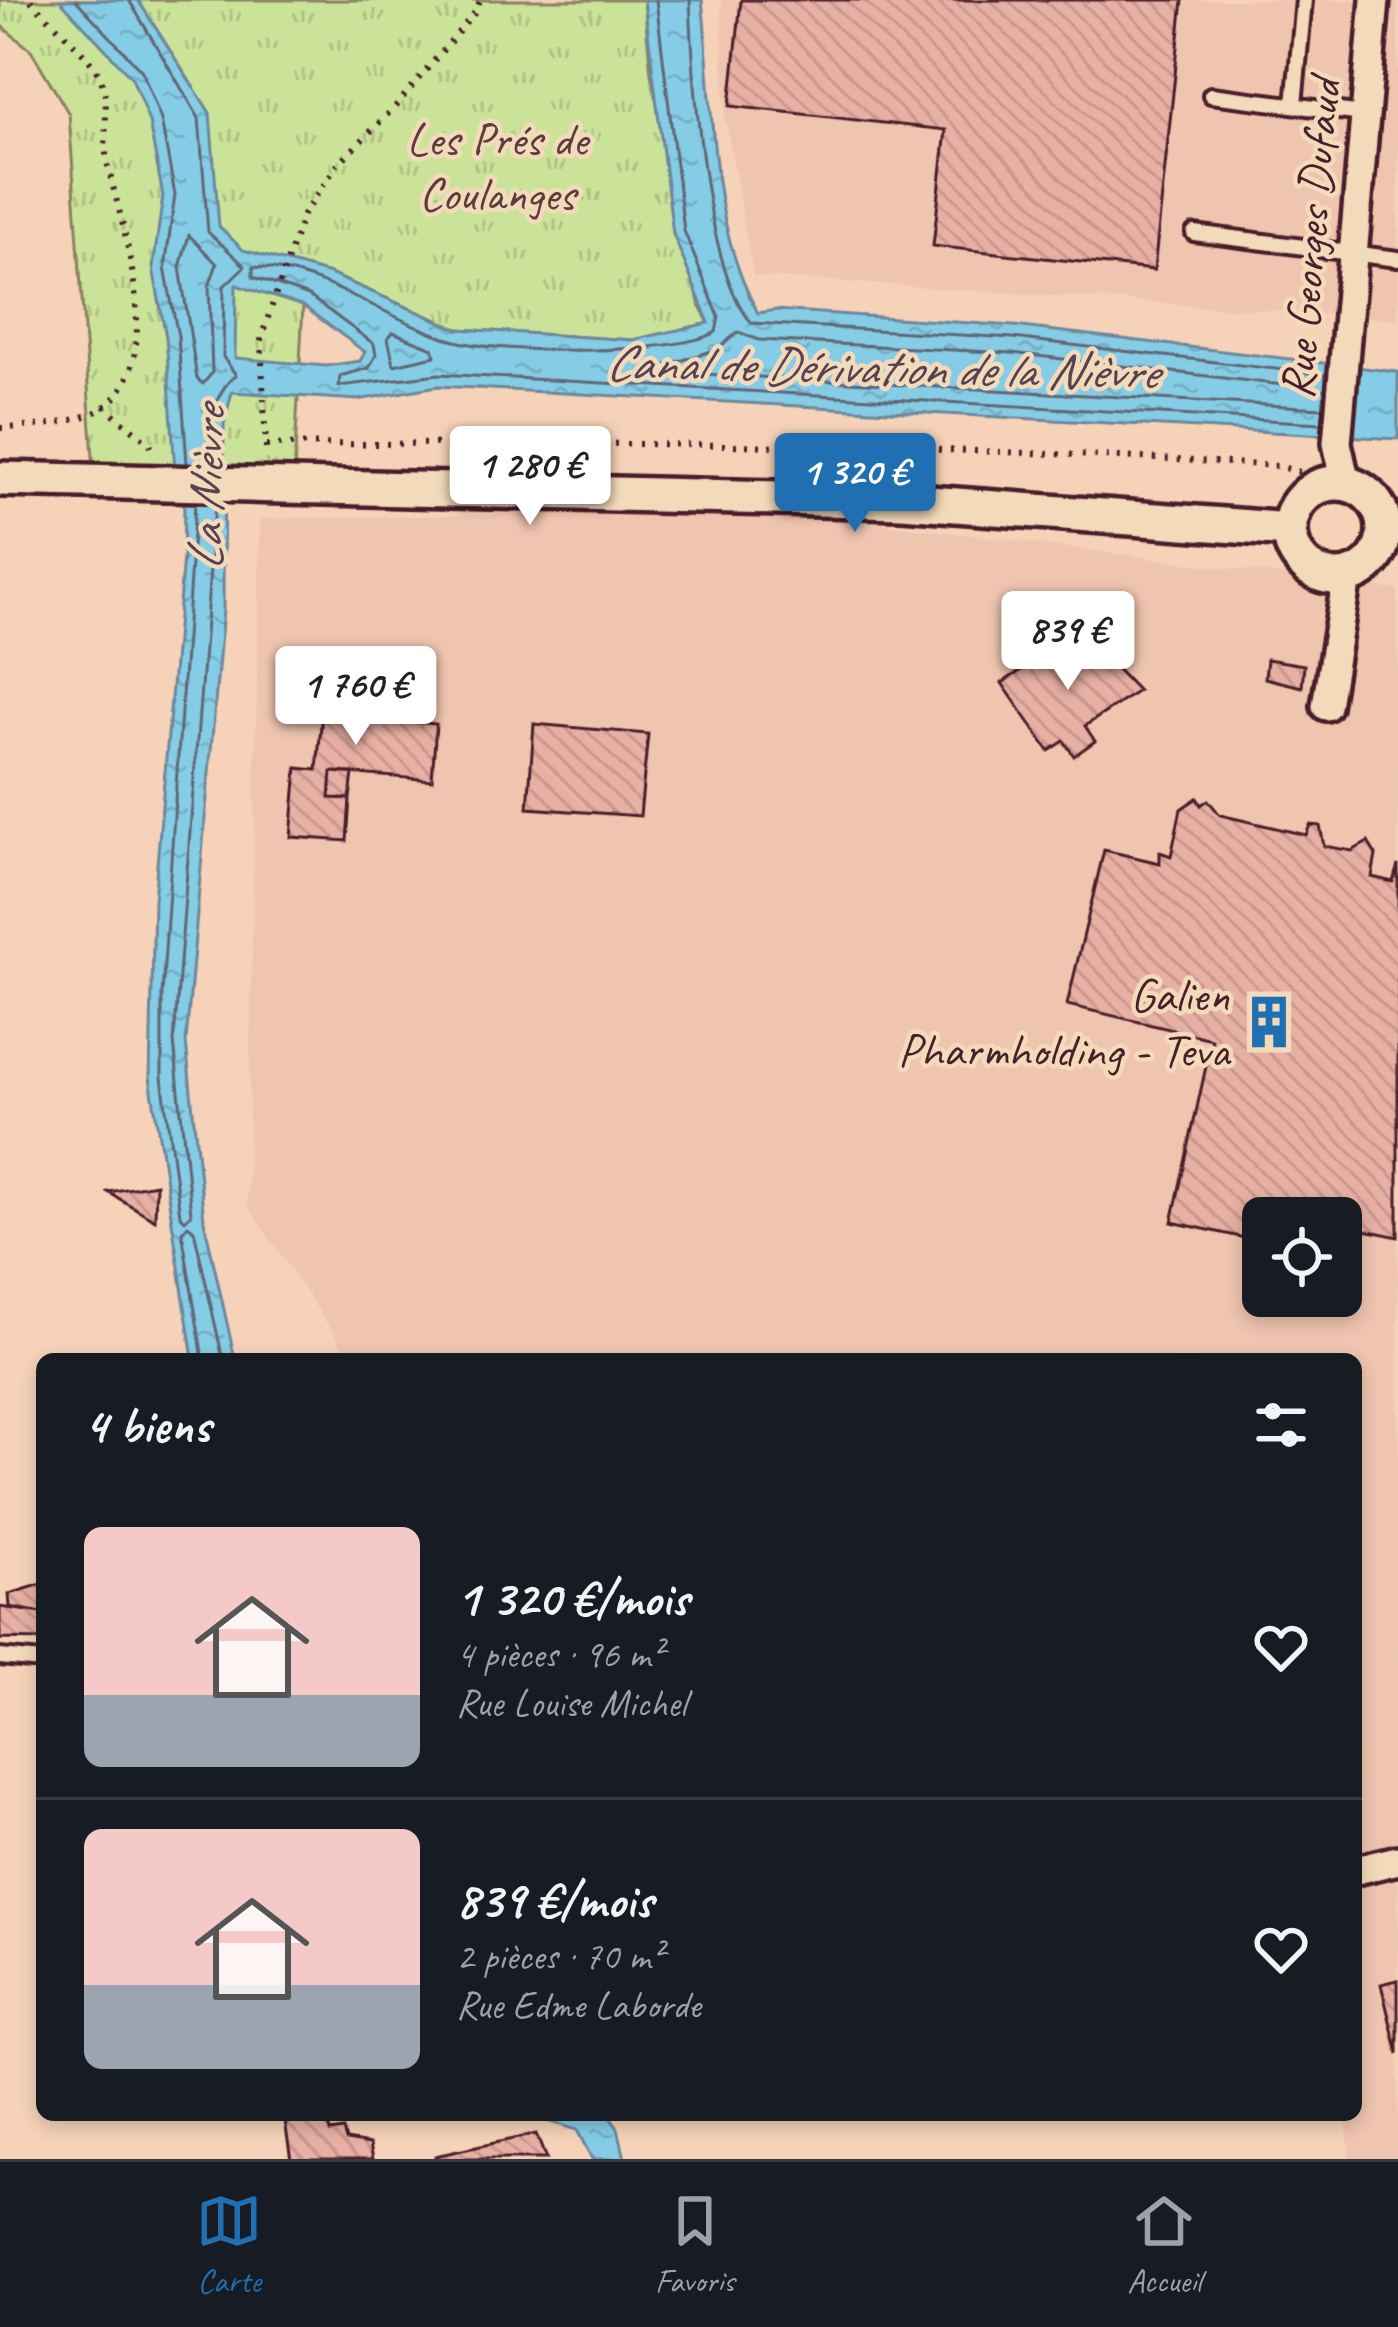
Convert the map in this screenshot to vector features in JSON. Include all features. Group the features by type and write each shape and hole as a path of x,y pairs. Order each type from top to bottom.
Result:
{"street":[{"name":"Rue Georges Dufaud","path":"1346,484 1337,443 1375,0"},
{"path":"0,479 902,501 1289,530"},
{"path":"1346,484 1371,498 1391,538 1371,563 1347,577 1319,574 1297,556 1289,530 1307,494 1346,484"},
{"path":"1326,706 1347,577"},
{"path":"1362,1869 1398,1860"}],"lane":[{"path":"1294,105 1304,0"},
{"path":"1211,94 1363,114"},
{"path":"1194,233 1398,259"},
{"path":"0,1657 36,1660"}],"path":[{"path":"0,428 38,426 104,406 129,374 136,350 136,287 106,158 106,95 95,68 30,0"},
{"path":"259,488 266,445 262,354 271,301 303,215 338,164 394,108 478,10 480,0"},
{"path":"104,406 150,444 169,486"},
{"path":"266,445 628,440 1057,452 1278,466 1346,484"}],"shaded area":[{"path":"721,0 1398,0 1398,319 753,276 725,117"},
{"path":"768,509 1398,590 1398,2159 1350,2159 1347,2121 1362,2121 1362,1353 347,1353 247,1205 260,519"}],"green space":[{"name":"Les Prés de Coulanges","path":"0,0 644,0 651,74 699,303 709,324 633,340 458,329 330,274 303,306 294,473 94,472 69,114 31,50 0,25"}],"water":[{"path":"60,0 138,0 210,113 219,226 243,250 330,274 458,329 633,340 709,323 673,234 644,0 702,0 721,200 741,277 758,313 776,310 1014,326 1398,372 1398,439 438,386 358,400 232,392 224,424 223,610 186,1042 204,1220 234,1353 192,1353 150,1077 154,900 184,505 175,470 166,337 153,268 163,196 149,122 132,78","holes":["236,285 303,306 365,352 360,361 326,366 235,358"]},
{"path":"547,2121 613,2121 625,2159 592,2159 577,2130"}],"building":[{"path":"741,0 1183,0 1154,270 933,246 946,130 730,106"},
{"path":"1052,630 1105,657 1138,691 1085,726 1095,741 1074,756 1064,741 1049,751 1002,683 1046,654"},
{"path":"327,657 382,661 377,719 436,724 432,780 332,772 330,798 350,799 347,841 291,837 297,768 317,770"},
{"path":"1267,659 1304,665 1302,687 1265,678"},
{"path":"534,724 648,734 640,816 528,808"},
{"path":"332,772 353,773 350,799 330,798"},
{"name":"Galien Pharmholding - Teva","path":"1197,798 1201,805 1208,800 1220,815 1306,835 1310,825 1320,826 1324,846 1352,851 1368,842 1376,855 1372,877 1393,882 1398,865 1398,1237 1362,1229 1362,1197 1242,1197 1242,1237 1172,1222 1212,1039 1067,1005 1104,850 1160,863 1160,852 1171,856 1181,809"},
{"path":"156,1184 155,1220 108,1192"},
{"path":"36,1586 36,1612 10,1607 9,1594"},
{"path":"0,1607 36,1612 36,1640 0,1639"},
{"path":"1398,1980 1398,2054 1381,1984"},
{"path":"285,2121 327,2121 330,2132 343,2130 346,2140 370,2144 373,2159 291,2159"},
{"path":"536,2134 546,2159 435,2159 435,2156"}],"place":[{"name":"Galien Pharmholding - Teva","path":"1269,1022"}],"water label":[{"name":"Canal de Dérivation de la Nièvre","path":"881,366"},
{"name":"La Nièvre","path":"205,489"}]}
